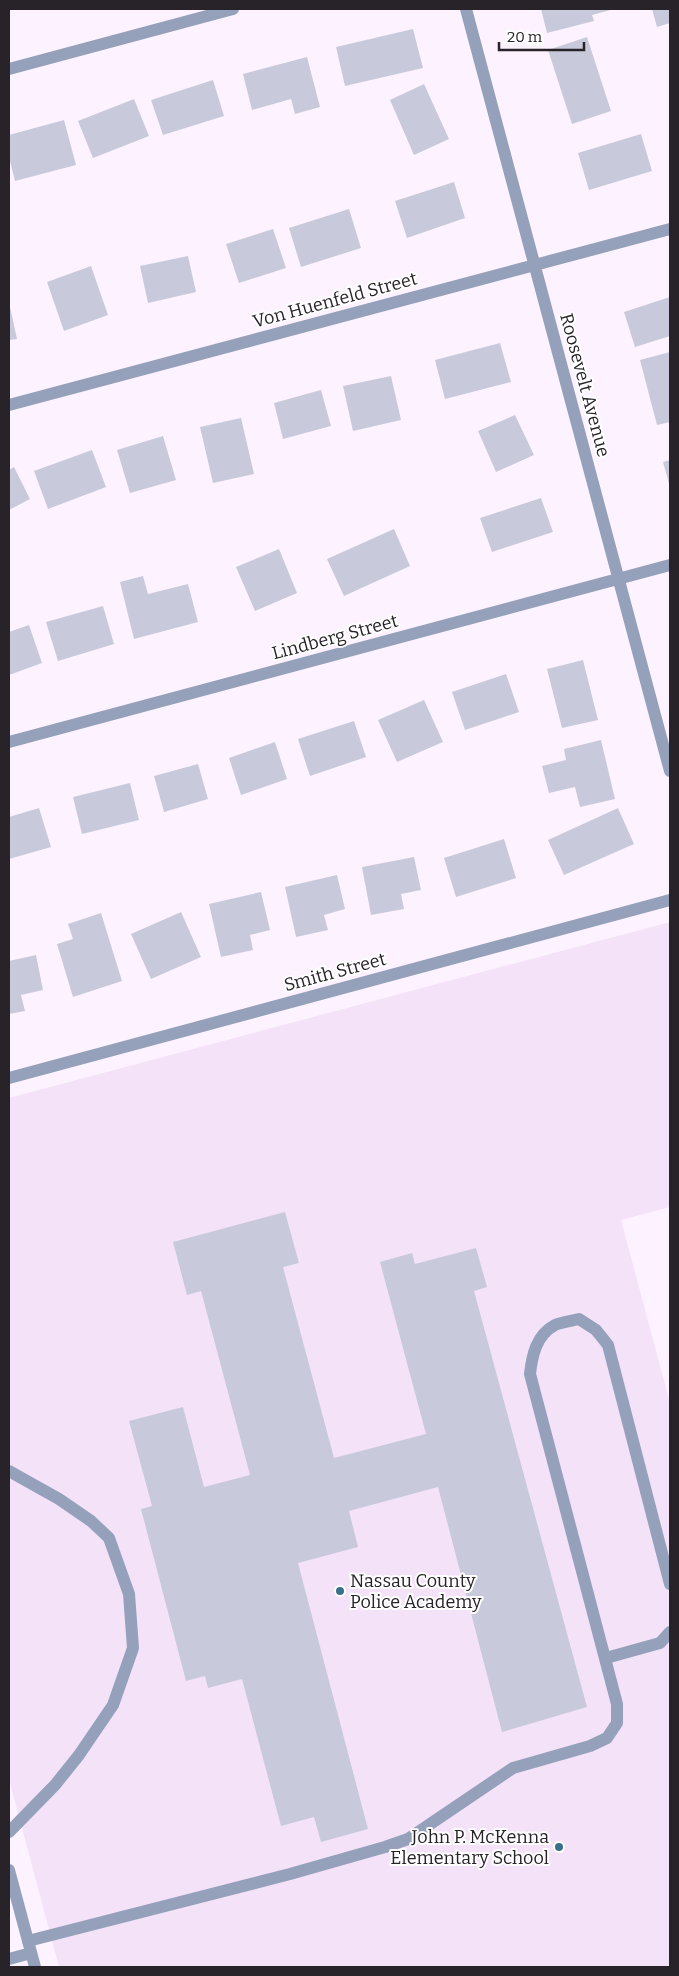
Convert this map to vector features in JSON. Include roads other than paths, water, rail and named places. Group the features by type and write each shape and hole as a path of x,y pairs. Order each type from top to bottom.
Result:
{"street":[{"path":"9,69 233,9"},
{"name":"Roosevelt Avenue","path":"466,9 670,771"},
{"name":"Von Huenfeld Street","path":"9,406 670,229"},
{"name":"Lindberg Street","path":"9,742 670,565"},
{"name":"Smith Street","path":"9,1078 670,900"},
{"path":"9,1959 30,1947 408,1839 512,1768 590,1746 607,1738 617,1723 617,1704 530,1374 532,1355 539,1340 554,1325 579,1319 596,1330 608,1346 670,1584"},
{"path":"9,1471 59,1499 91,1521 109,1538 129,1594 133,1648 113,1705 79,1755 55,1785 9,1832"},
{"path":"606,1658 660,1643 670,1632"},
{"path":"9,1870 35,1967"}],"place":[{"name":"Nassau County Police Academy","path":"340,1591"},
{"name":"John P. McKenna Elementary School","path":"559,1847"}]}
